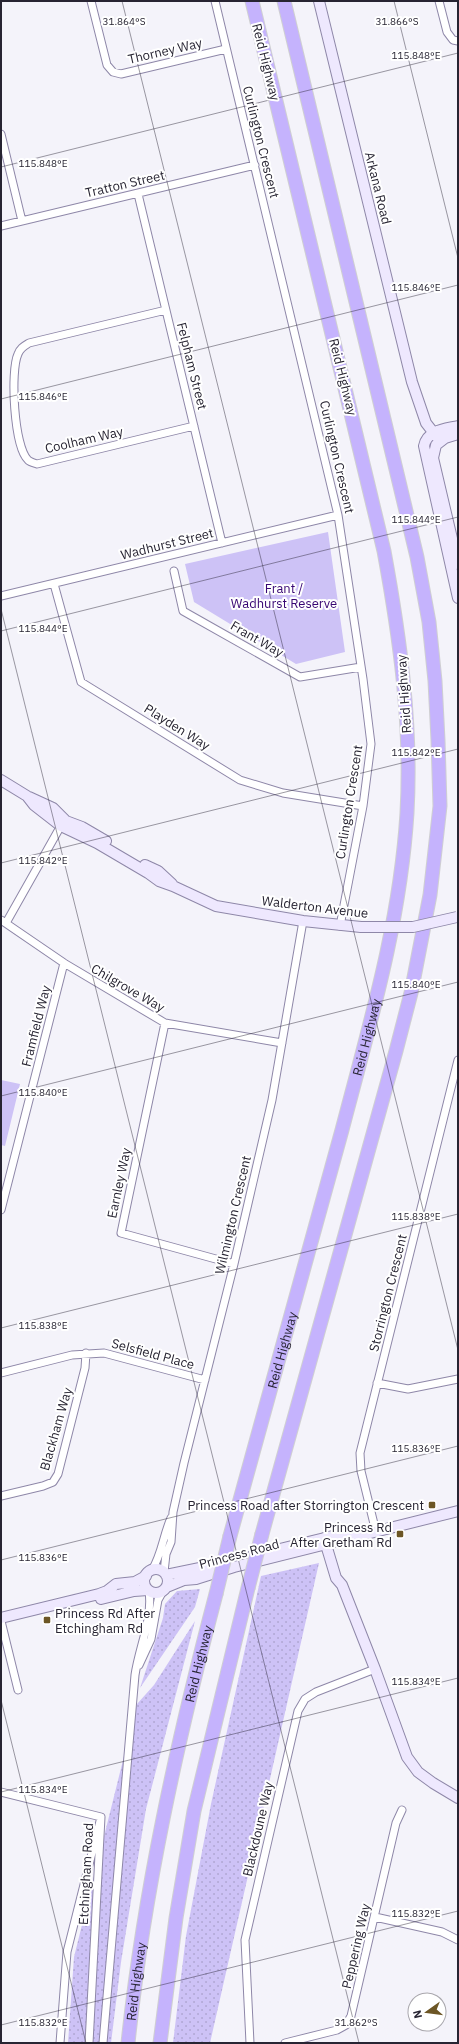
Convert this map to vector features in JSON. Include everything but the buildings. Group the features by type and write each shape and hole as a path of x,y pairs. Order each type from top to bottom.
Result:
{"highway":[{"name":"Reid Highway","path":"128,2043 144,1914 165,1801 192,1686 230,1536 385,969 402,870 408,780 407,708 397,618 384,551 252,1"},
{"path":"160,2043 176,1918 194,1811 262,1534 411,994 430,895 440,806 435,681 429,622 417,557 284,1"}],"street":[{"name":"Thorney Way","path":"91,1 107,65 113,72 121,74 226,49"},
{"name":"Curlington Crescent","path":"215,1 338,515 361,667 370,744 363,806 340,926"},
{"name":"Arkana Road","path":"319,1 412,382 411,391 423,429 432,440 458,598"},
{"path":"439,1 447,32 453,40 458,41"},
{"path":"1,134 22,221"},
{"name":"Tratton Street","path":"1,226 255,166"},
{"name":"Felpham Street","path":"138,194 222,543"},
{"name":"Coolham Way","path":"166,310 29,343 21,348 17,356 14,402 17,426 23,452 28,460 37,464 194,426"},
{"path":"432,440 458,426"},
{"path":"432,440 458,434"},
{"path":"432,440 433,458 458,564"},
{"name":"Wadhurst Street","path":"1,596 338,515"},
{"name":"Frant Way","path":"174,572 183,611 300,677 361,667"},
{"name":"Playden Way","path":"54,584 81,682 240,780 283,793 363,806"},
{"name":"Walderton Avenue","path":"1,780 27,796 34,805 62,823 97,843 125,856 159,881 216,906 303,921 361,927 413,927 457,917"},
{"path":"4,922 62,823"},
{"name":"Wilmington Crescent","path":"149,1573 159,1558 166,1530 173,1512 234,1264 272,1100 303,921"},
{"name":"Chilgrove Way","path":"4,922 64,964 165,1023 282,1043"},
{"name":"Framfield Way","path":"1,1210 64,964"},
{"name":"Earnley Way","path":"165,1023 121,1233 234,1264"},
{"name":"Storrington Crescent","path":"376,1528 361,1471 360,1453 458,1060"},
{"name":"Blackham Way","path":"1,1496 43,1486 53,1482 58,1474 85,1368 86,1353"},
{"name":"Selsfield Place","path":"1,1373 72,1355 104,1353 205,1380"},
{"path":"378,1383 408,1390 458,1379"},
{"name":"Princess Road","path":"165,1574 204,1568 328,1540 376,1528 458,1504"},
{"name":"Princess Road","path":"376,1528 458,1511"},
{"name":"Wilmington Crescent","path":"165,1574 166,1554 171,1542 173,1512"},
{"path":"328,1540 336,1578 342,1585 407,1757 418,1772 458,1798"},
{"name":"Princess Road","path":"165,1589 184,1580 196,1579 328,1540"},
{"path":"1,1622 99,1594 107,1591 116,1584 135,1582 149,1573 160,1570 165,1574 168,1581 158,1600 151,1639 135,1675"},
{"path":"103,2043 135,1675 139,1650 146,1633 150,1603 148,1590 144,1583 149,1573"},
{"path":"1,1622 134,1591 148,1590 155,1593 165,1589"},
{"path":"1,1622 18,1690"},
{"name":"Blackdoune Way","path":"250,2043 245,1940 298,1711 305,1699 316,1692 375,1669"},
{"path":"1,1792 102,1817"},
{"name":"Peppering Way","path":"285,2043 337,2030 346,2025 351,2016 396,1823 402,1810"},
{"name":"Etchingham Road","path":"60,2043 67,1952 102,1817"},
{"name":"Etchingham Road","path":"89,2043 102,1817"},
{"path":"375,1917 442,1932 458,1940"}],"green space":[{"name":"Frant / Wadhurst Reserve","path":"328,532 345,652 296,664 194,602 185,564"},
{"path":"1,1080 20,1084 5,1146 1,1145"},
{"path":"319,1563 210,2043 173,2043 186,1936 211,1804 261,1576"},
{"path":"200,1589 195,1607 140,1688 163,1618 165,1604 177,1591"},
{"path":"195,1621 146,1809 121,1962 111,2043 68,2043 74,1957 137,1704 154,1685"}],"place":[{"name":"Princess Road after Storrington Crescent","path":"432,1505"},
{"name":"Princess Rd After Gretham Rd","path":"400,1534"},
{"name":"Princess Rd After Etchingham Rd","path":"47,1620"}]}
